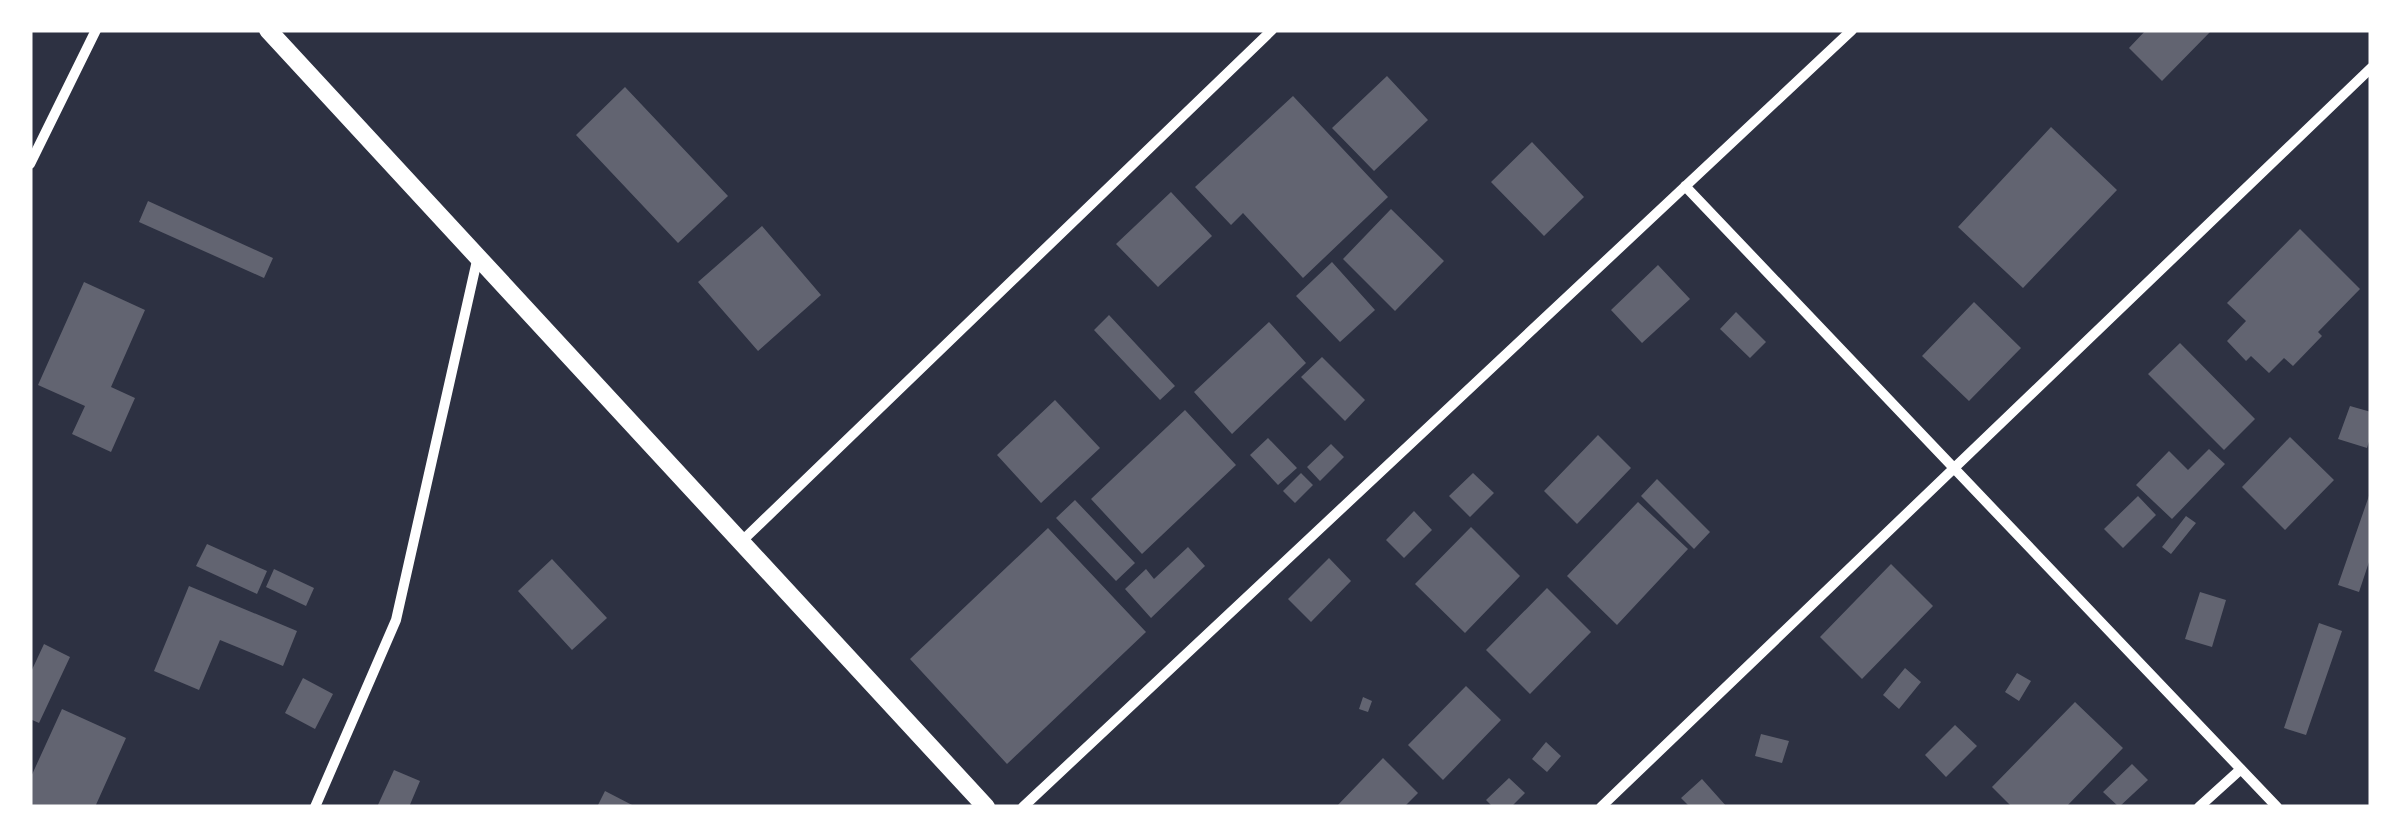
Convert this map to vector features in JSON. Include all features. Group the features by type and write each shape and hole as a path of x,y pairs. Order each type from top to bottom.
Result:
{"street":[{"path":"30,164 96,30"},
{"path":"268,30 986,807"},
{"path":"742,541 1272,30"},
{"path":"1023,807 1852,30"},
{"path":"1600,807 2371,68"},
{"path":"1685,186 2277,807"},
{"path":"315,807 396,620 478,256"},
{"path":"2199,807 2241,769"}],"building":[{"path":"2146,30 2212,30 2162,81 2129,48"},
{"path":"1387,76 1428,120 1374,171 1332,128"},
{"path":"625,87 728,196 678,243 576,135"},
{"path":"1293,96 1388,197 1303,278 1243,213 1231,225 1195,187"},
{"path":"2051,127 2117,190 2023,288 1958,227"},
{"path":"1532,142 1584,197 1544,236 1491,182"},
{"path":"1171,192 1212,236 1158,287 1116,244"},
{"path":"148,201 273,258 264,278 139,222"},
{"path":"1391,209 1444,261 1395,311 1343,259"},
{"path":"762,226 821,295 758,351 698,282"},
{"path":"2300,229 2360,289 2318,332 2322,336 2293,366 2284,358 2269,373 2251,356 2246,361 2227,341 2246,321 2227,303"},
{"path":"1332,262 1375,310 1340,342 1296,296"},
{"path":"1658,265 1690,299 1642,343 1611,310"},
{"path":"84,282 145,310 111,387 135,398 111,452 72,434 85,406 38,385"},
{"path":"1974,302 2021,348 1969,401 1922,356"},
{"path":"1736,312 1766,342 1750,358 1720,329"},
{"path":"1109,315 1175,386 1160,400 1094,330"},
{"path":"1269,322 1306,363 1232,434 1194,392"},
{"path":"2180,343 2255,419 2224,450 2148,374"},
{"path":"1322,357 1365,400 1345,421 1301,377"},
{"path":"1055,400 1100,448 1041,503 997,455"},
{"path":"2350,406 2371,412 2367,448 2338,439"},
{"path":"1185,410 1236,465 1142,554 1091,499"},
{"path":"1598,435 1631,468 1577,524 1544,491"},
{"path":"2290,437 2334,480 2285,530 2242,487"},
{"path":"1268,438 1297,468 1278,485 1250,455"},
{"path":"1331,444 1344,457 1320,481 1307,467"},
{"path":"2209,449 2225,464 2172,519 2136,485 2169,451 2188,470"},
{"path":"1301,473 1313,485 1295,503 1283,491"},
{"path":"1473,473 1494,493 1470,517 1449,496"},
{"path":"1657,479 1710,532 1694,549 1641,496"},
{"path":"2371,490 2371,556 2359,592 2338,585"},
{"path":"2138,496 2156,515 2123,548 2104,529"},
{"path":"1075,500 1135,563 1116,581 1056,518"},
{"path":"1638,502 1688,549 1617,625 1567,576"},
{"path":"1414,511 1432,530 1404,558 1386,540"},
{"path":"2186,516 2196,523 2171,554 2162,547"},
{"path":"1471,527 1520,576 1465,633 1415,584"},
{"path":"1048,528 1146,632 1007,764 910,659"},
{"path":"207,544 267,571 257,594 196,566"},
{"path":"1188,547 1205,566 1151,618 1125,589 1146,569 1154,579"},
{"path":"1329,558 1351,581 1311,622 1288,599"},
{"path":"552,559 607,618 572,650 518,591"},
{"path":"1891,564 1933,606 1862,679 1820,637"},
{"path":"274,569 314,588 306,606 266,587"},
{"path":"189,586 297,631 283,666 220,640 199,690 154,671"},
{"path":"1547,588 1591,632 1530,694 1486,650"},
{"path":"2200,592 2226,600 2212,647 2185,639"},
{"path":"2319,623 2342,631 2306,735 2284,728"},
{"path":"44,644 70,657 39,723 30,719 30,674"},
{"path":"1905,668 1921,682 1899,709 1883,695"},
{"path":"2017,673 2031,681 2019,701 2005,692"},
{"path":"303,678 333,694 315,729 285,713"},
{"path":"1466,686 1501,720 1443,780 1408,745"},
{"path":"1363,697 1372,701 1368,712 1359,709"},
{"path":"2075,702 2123,748 2066,807 2012,807 1992,787"},
{"path":"62,709 126,738 95,807 30,807 30,779"},
{"path":"1955,725 1977,746 1946,777 1925,755"},
{"path":"1761,734 1789,741 1782,763 1755,756"},
{"path":"1546,742 1561,756 1547,772 1532,759"},
{"path":"1383,758 1418,793 1404,807 1336,807"},
{"path":"2132,764 2148,780 2119,807 2103,792"},
{"path":"394,770 420,781 409,807 377,807"},
{"path":"1509,778 1525,793 1511,807 1493,807 1486,800"},
{"path":"1702,779 1727,807 1690,807 1681,798"},
{"path":"605,791 636,807 597,807"}]}
